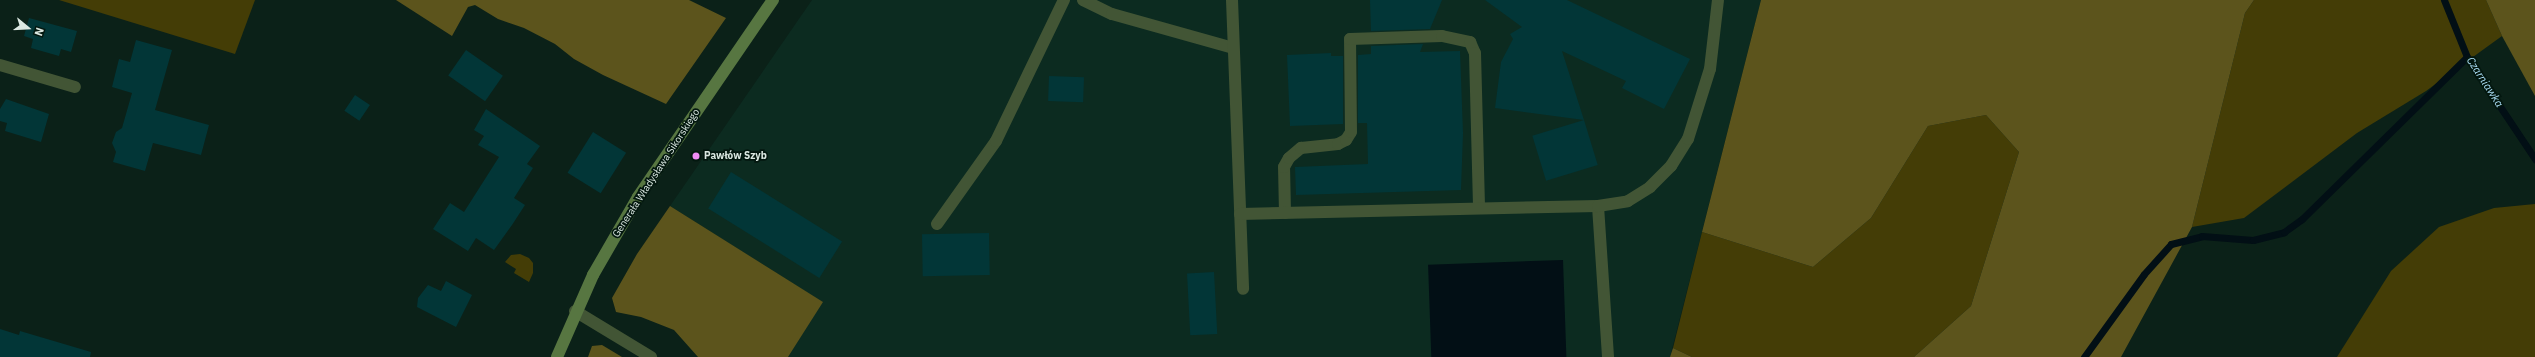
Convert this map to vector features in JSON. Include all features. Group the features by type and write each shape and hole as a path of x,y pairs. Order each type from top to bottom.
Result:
{"street":[{"name":"Generała Władysława Sikorskiego","path":"557,357 575,311 603,255 638,197 773,0"}],"lane":[{"path":"937,224 996,141 1064,0"},
{"path":"1083,0 1112,14 1233,48"},
{"path":"1232,0 1243,289"},
{"path":"1240,214 1598,206 1628,201 1650,188 1671,166 1688,139 1710,69 1718,0"},
{"path":"1285,213 1284,167 1289,158 1301,148 1338,144 1346,140 1351,132 1350,39 1442,36 1470,42 1475,53 1479,208"},
{"path":"0,65 75,87"},
{"path":"1598,206 1608,357"},
{"path":"575,311 651,357"}],"shaded area":[{"path":"59,0 255,0 235,54"},
{"path":"396,0 689,0 726,18 666,104 603,75 574,59 555,44 524,28 498,19 475,5 468,7 452,36"},
{"path":"812,0 1761,0 1670,357 788,357 822,302 670,206"},
{"path":"1761,0 2254,0 2245,13 2192,227 2121,357 1914,357 1971,306 2019,152 1986,115 1928,126 1871,218 1813,267 1702,232"},
{"path":"2254,0 2486,0 2502,36 2426,91 2357,133 2244,218 2192,227 2245,13"},
{"path":"2486,0 2535,0 2535,96 2502,36"},
{"path":"1986,115 2019,152 1971,306 1914,357 1692,357 1673,348 1702,232 1813,267 1871,218 1928,126"},
{"path":"2535,204 2535,357 2337,357 2391,271 2439,227 2494,208"},
{"path":"670,206 823,302 788,357 698,357 674,330 641,317 616,312 612,298 637,254"},
{"path":"520,254 529,258 533,263 533,273 529,282 514,273 516,269 505,262 511,255"},
{"path":"1563,260 1566,357 1431,357 1428,265"},
{"path":"602,345 622,357 588,357 592,346"},
{"path":"1673,348 1692,357 1670,357"}],"building":[{"path":"1370,0 1442,0 1430,29 1371,31"},
{"path":"1485,0 1567,0 1690,59 1664,109 1622,88 1626,81 1562,51 1584,120 1495,108 1501,62 1513,39 1510,34 1522,27"},
{"path":"29,18 77,31 71,52 61,49 59,56 31,48 33,39 24,36"},
{"path":"136,40 172,50 155,110 209,125 201,155 153,143 145,171 113,162 116,152 112,143 116,132 122,128 132,93 112,87 119,59 130,62"},
{"path":"1423,44 1420,52 1460,51 1463,133 1461,190 1296,195 1295,167 1368,164 1367,123 1358,123 1358,55 1371,54 1371,46"},
{"path":"466,50 503,76 485,101 448,75"},
{"path":"1331,53 1331,56 1343,56 1343,124 1290,126 1287,55"},
{"path":"1049,76 1084,77 1083,102 1048,101"},
{"path":"355,95 370,105 359,121 344,111"},
{"path":"6,99 49,114 41,142 5,131 7,123 0,121 0,109"},
{"path":"486,109 540,146 527,164 533,168 514,198 525,205 512,225 494,250 476,238 468,251 433,229 450,203 464,212 499,157 478,145 484,136 474,130"},
{"path":"1584,120 1598,165 1546,181 1532,136"},
{"path":"593,132 626,153 601,193 568,173"},
{"path":"731,172 842,241 819,278 708,208"},
{"path":"989,233 990,275 923,276 922,234"},
{"path":"1214,272 1217,334 1190,335 1187,273"},
{"path":"446,281 472,295 456,327 417,307 418,298 428,285 441,291"},
{"path":"0,329 19,335 20,331 91,352 90,357 0,357"}],"waterway":[{"name":"Czarniawka","path":"2444,0 2467,57 2535,159"},
{"path":"2084,357 2144,274 2171,244 2202,236 2253,240 2284,232 2302,219 2467,57"}],"place":[{"name":"Pawłów Szyb","path":"696,156"}]}
